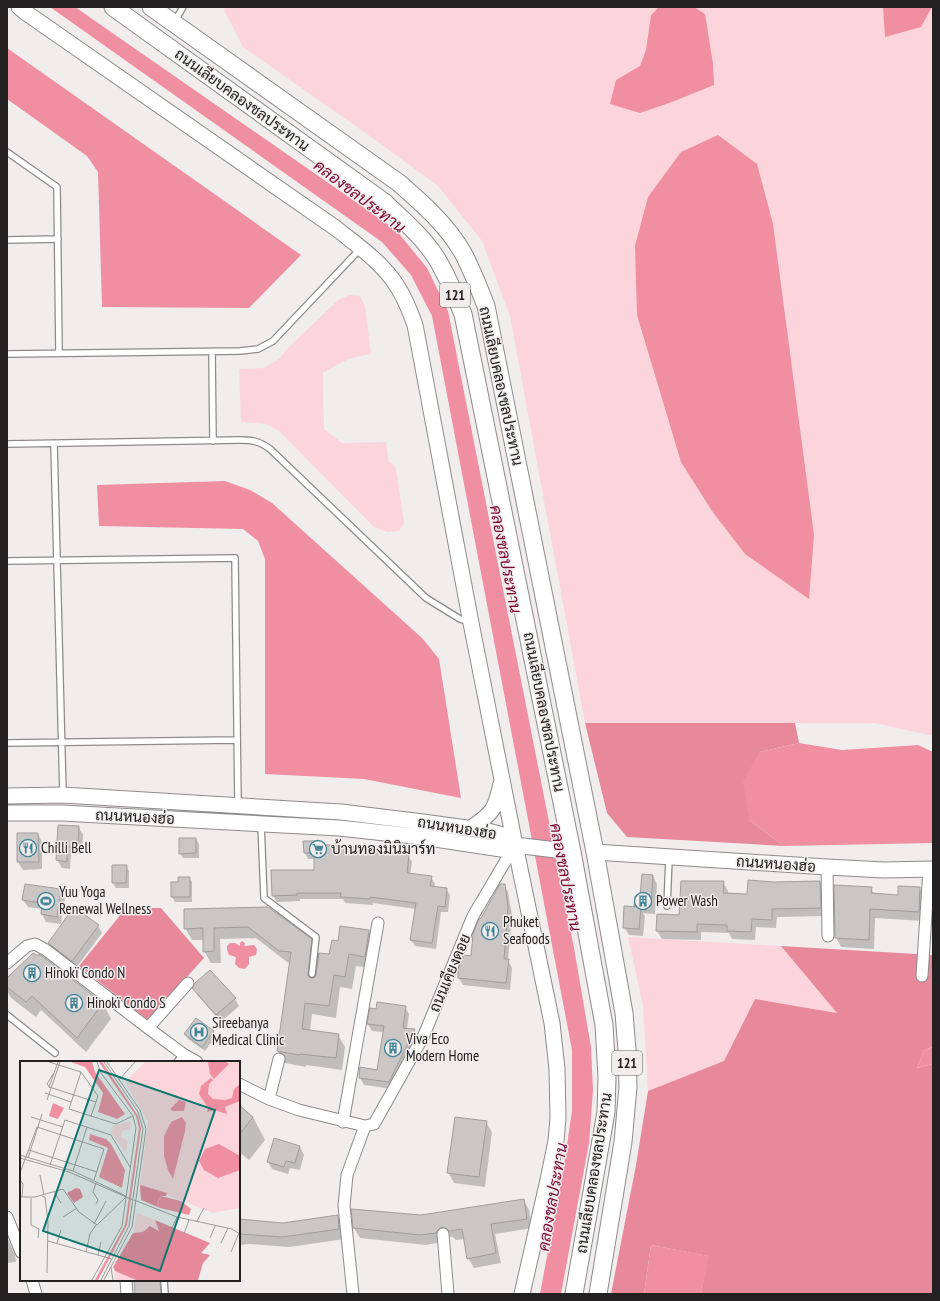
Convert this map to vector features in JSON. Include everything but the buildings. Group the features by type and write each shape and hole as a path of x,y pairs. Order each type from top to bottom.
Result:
{"main road":[{"path":"19,7 31,17 337,229 361,248 383,268 397,284 416,325 471,623 552,1023 557,1069 558,1104 555,1148 522,1294"},
{"name":"ถนนเลียบคลองชลประทาน","path":"112,7 384,202 415,231 434,255 449,280 463,314 572,852 601,1005 606,1049 606,1112 574,1294"},
{"name":"ถนนเลียบคลองชลประทาน","path":"151,7 399,183 428,208 445,227 462,252 476,280 486,306 595,852 624,1013 628,1087 624,1142 598,1294"},
{"path":"471,828 492,812 497,800 502,777"},
{"path":"62,795 62,813"},
{"name":"ถนนหนองฮ่อ","path":"7,796 62,795 341,812 471,828 503,835 515,845"},
{"name":"ถนนหนองฮ่อ","path":"7,813 62,813 261,823 339,828 422,837 501,849 515,845"},
{"path":"515,845 572,852 595,852"},
{"name":"ถนนหนองฮ่อ","path":"595,852 884,870 931,869"}],"street":[{"name":"ถนนเคียงดอย","path":"365,1126 374,1124 424,1035 473,916 515,845"},
{"path":"827,867 828,936"},
{"path":"922,976 931,869"},
{"path":"344,1122 378,923"},
{"path":"7,963 27,946 35,944 46,950 148,1028 180,1058 193,1061"},
{"path":"148,1028 188,983"},
{"path":"269,1099 279,1059"},
{"path":"240,1084 269,1099 299,1110 365,1126 347,1175 344,1206 353,1294"},
{"path":"7,1217 20,1250"},
{"path":"443,1234 448,1294"},
{"path":"32,1281 36,1294"},
{"path":"126,1281 127,1294"}],"lane":[{"path":"174,23 183,7"},
{"path":"7,152 57,187 59,354"},
{"path":"7,240 58,239"},
{"path":"7,354 212,352 258,349 273,340 361,248"},
{"path":"212,352 213,441"},
{"path":"7,444 252,440 262,443 426,598 460,619 471,623"},
{"path":"54,444 62,795"},
{"path":"7,561 235,558 238,805"},
{"path":"7,743 237,740"},
{"path":"261,823 264,898 316,936 312,974"},
{"path":"667,906 669,857"},
{"path":"7,1014 56,1053"},
{"path":"164,1281 165,1294"}],"shaded area":[{"path":"50,7 75,7 396,230 427,268 448,311 574,948 591,1047 593,1090 589,1143 561,1294 540,1294 564,1165 572,1111 572,1050 432,316 411,275 382,242"},
{"path":"225,7 933,7 933,736 875,723 585,723 510,316 482,241 438,186 243,47 224,10"},
{"path":"659,7 694,7 705,14 713,64 714,85 640,113 610,104 616,80 640,66 646,50 651,15"},
{"path":"883,7 932,7 921,27 885,37"},
{"path":"7,48 301,255 249,308 102,307 98,172 87,156 7,99"},
{"path":"718,135 757,164 773,224 814,535 809,599 745,554 712,511 681,462 637,315 635,246 648,197 681,152"},
{"path":"349,295 360,296 365,306 371,354 348,359 323,373 324,429 342,443 386,442 389,461 396,468 404,523 399,531 387,532 374,527 278,430 266,424 241,422 239,369 264,368 279,359 288,348 338,300"},
{"path":"225,481 250,490 272,503 422,638 439,659 461,798 364,779 265,774 265,559 258,541 243,529 99,526 97,485"},
{"path":"585,723 795,723 799,743 760,752 749,820 784,846 627,837 607,813"},
{"path":"799,743 842,750 918,745 933,752 933,843 784,846 749,820 743,781 760,752"},
{"path":"126,908 161,908 204,958 148,1020 79,966"},
{"path":"628,937 781,946 838,1013 755,999 724,1061 648,1091 643,1006"},
{"path":"242,941 245,943 244,946 254,945 257,949 256,955 249,957 249,964 245,969 239,968 235,964 236,957 229,955 227,950 227,946 230,943 235,943 240,946"},
{"path":"781,946 933,955 933,1047 924,1050 917,1068 933,1064 933,1294 701,1294 708,1256 651,1245 644,1294 611,1294 636,1165 648,1091 724,1061 755,999 837,1013"},
{"path":"933,1047 933,1064 917,1068 924,1050"},
{"path":"651,1245 709,1256 701,1294 644,1294"}],"place":[{"name":"Chilli Bell","path":"28,848"},
{"name":"บ้านทองมินิมาร์ท","path":"318,849"},
{"name":"Yuu Yoga Renewal Wellness","path":"46,901"},
{"name":"Power Wash","path":"643,901"},
{"name":"Phuket Seafoods","path":"490,931"},
{"name":"Hinokï Condo N","path":"32,973"},
{"name":"Hinokï Condo S","path":"74,1003"},
{"name":"Sireebanya Medical Clinic","path":"199,1032"},
{"name":"Viva Eco Modern Home","path":"393,1048"}],"water label":[{"name":"คลองชลประทาน","path":"360,196"},
{"name":"คลองชลประทาน","path":"506,559"},
{"name":"คลองชลประทาน","path":"566,877"},
{"name":"คลองชลประทาน","path":"552,1197"}]}
